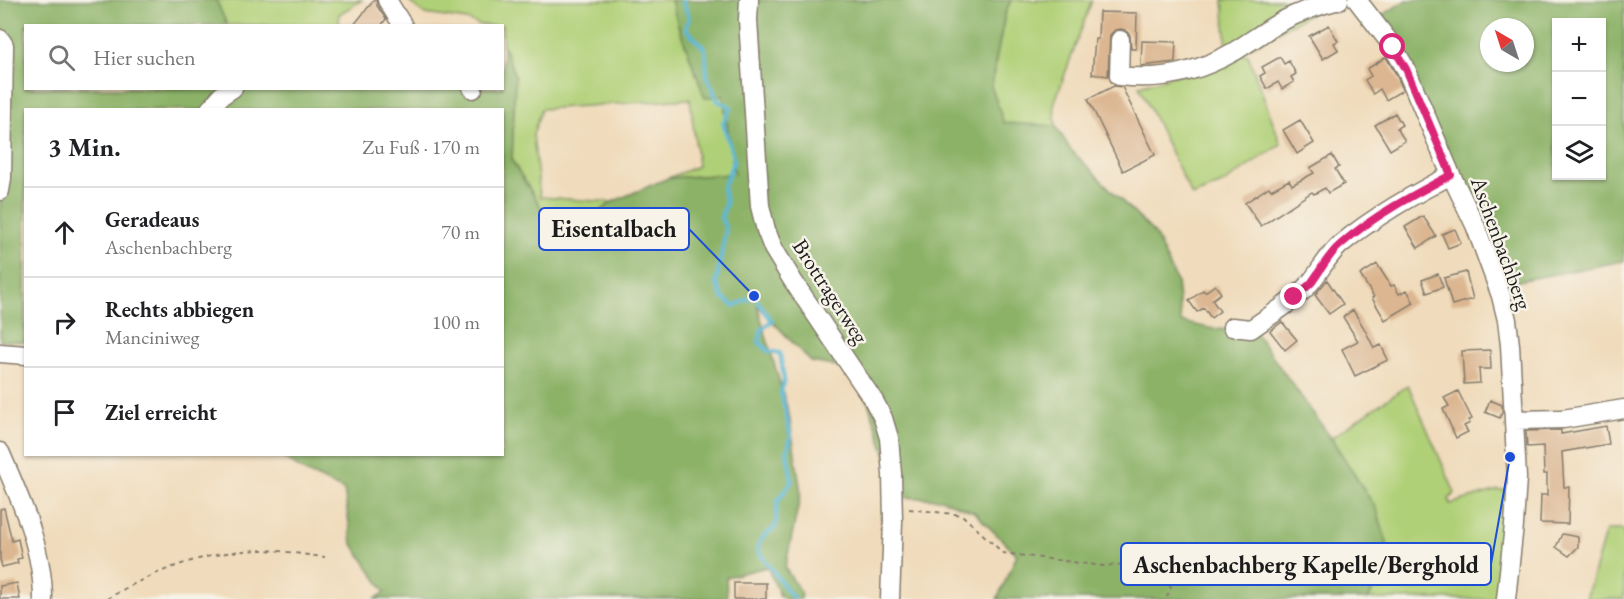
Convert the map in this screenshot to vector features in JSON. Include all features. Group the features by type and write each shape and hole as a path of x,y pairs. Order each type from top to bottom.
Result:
{"street":[{"path":"387,0 402,24"},
{"name":"Brottragerweg","path":"749,0 748,20 760,206 773,248 883,418 889,438 892,507 890,599"},
{"path":"1120,40 1119,76 1139,78 1182,73 1220,58 1281,22 1339,0"},
{"name":"Aschenbachberg","path":"1357,0 1391,44 1406,69 1475,225 1507,320 1517,483 1506,599"},
{"path":"0,39 4,45 0,191"},
{"path":"210,108 230,90"},
{"path":"1232,327 1251,329 1307,287 1340,244 1415,194 1451,175"},
{"path":"0,353 24,355"},
{"path":"1514,420 1563,419 1624,409"},
{"path":"0,452 32,533 41,575 43,599"}],"path":[{"path":"892,507 962,515 1003,553 1103,566 1152,562 1171,588 1166,599"},
{"path":"107,599 158,573 221,554 262,550 325,557"}],"green space":[{"path":"0,0 216,0 227,24 24,24 24,90 504,90 504,47 515,76 512,161 546,215 593,217 612,202 668,178 734,174 723,95 705,98 671,0 1011,0 1005,14 991,86 1004,123 1056,126 1070,149 1155,234 1177,282 1181,322 1214,329 1254,331 1331,438 1377,510 1388,547 1369,599 997,599 1017,555 974,512 941,499 900,497 857,370 811,362 757,305 789,414 801,493 785,568 802,594 801,599 785,599 780,596 767,567 726,577 727,599 375,599 385,592 352,543 344,490 305,472 281,456 504,456 504,108 24,108 24,342 0,341"},
{"path":"216,0 362,0 339,14 339,24 227,24"},
{"path":"407,0 671,0 705,98 723,95 734,174 668,178 698,166 690,99 541,109 533,135 540,197 612,202 593,217 546,215 512,161 515,76 504,47 504,24 477,24 467,20 425,14"},
{"path":"1011,0 1092,0 1054,104 1056,126 1004,124 991,86 1005,14"},
{"path":"1223,0 1363,0 1313,12 1238,54 1248,55 1281,144 1222,184 1192,196 1139,86 1228,60"},
{"path":"1406,0 1624,0 1624,261 1518,281 1505,294 1378,18"},
{"path":"1408,385 1455,493 1449,499 1450,504 1498,490 1506,490 1513,496 1499,599 1369,599 1388,547 1377,510 1331,438"},
{"path":"1606,530 1624,530 1624,599 1586,599"}],"building":[{"path":"376,0 377,6 386,19 382,24 355,24"},
{"path":"1099,12 1137,13 1136,49 1131,49 1130,35 1125,30 1115,30 1110,35 1108,76 1092,74 1095,39 1098,39"},
{"path":"1329,25 1338,41 1334,43 1338,50 1323,59 1309,36"},
{"path":"1142,41 1176,42 1175,62 1141,66"},
{"path":"1280,57 1284,64 1289,61 1296,74 1291,77 1294,82 1282,89 1278,82 1267,89 1260,76 1265,73 1262,67"},
{"path":"1386,57 1403,90 1386,100 1380,89 1373,94 1365,80 1371,76 1367,69"},
{"path":"1114,86 1122,87 1155,155 1123,171 1088,99"},
{"path":"1395,113 1402,125 1397,128 1405,141 1390,150 1375,125"},
{"path":"1300,120 1314,143 1297,154 1283,130"},
{"path":"1332,155 1339,167 1335,169 1344,184 1328,193 1325,188 1314,194 1312,192 1261,226 1245,203 1269,187 1271,190 1289,180 1292,185 1314,173 1310,168"},
{"path":"1423,216 1436,236 1418,248 1405,227"},
{"path":"1455,229 1461,243 1448,248 1442,234"},
{"path":"1377,264 1391,286 1394,285 1399,294 1407,290 1414,303 1385,320 1360,275"},
{"path":"1466,272 1473,299 1452,305 1444,278"},
{"path":"1438,274 1443,287 1427,293 1422,280"},
{"path":"1327,280 1343,304 1329,314 1315,295"},
{"path":"1215,285 1221,293 1212,300 1220,311 1211,318 1204,308 1197,312 1189,301 1203,290 1205,292"},
{"path":"1353,310 1374,348 1381,345 1388,360 1355,376 1342,349 1358,341 1343,317"},
{"path":"1282,322 1297,340 1285,350 1270,331"},
{"path":"1490,350 1491,369 1479,369 1480,383 1464,384 1462,351"},
{"path":"1458,391 1472,419 1464,426 1468,432 1456,438 1443,409 1449,406 1444,398"},
{"path":"1490,400 1502,405 1500,418 1485,412"},
{"path":"1606,426 1609,444 1562,452 1564,487 1569,487 1568,524 1540,523 1541,495 1547,495 1543,446 1527,447 1526,431 1561,430 1561,434"},
{"path":"4,508 12,541 18,539 22,558 17,559 18,563 2,567 0,509"},
{"path":"1562,534 1578,537 1578,547 1569,556 1556,547"},
{"path":"17,583 20,599 0,599 0,586"},
{"path":"734,583 766,583 766,599 734,599"}],"waterway":[{"path":"682,0 689,17 686,29 705,49 707,76 718,101 731,107 723,123 734,160 723,188 726,203 721,218 726,229 716,283 723,298 734,306 754,296 772,321 762,329 759,342 768,351 780,353 784,380 781,393 791,437 787,452 792,481 777,502 776,526 760,540 758,551 794,599"}],"place":[{"name":"Eisentalbach","path":"754,296"},
{"name":"Aschenbachberg Kapelle/Berghold","path":"1510,457"}],"route":[{"path":"1294,297 1307,287 1340,244 1415,194 1451,175 1406,69 1393,47"}]}
